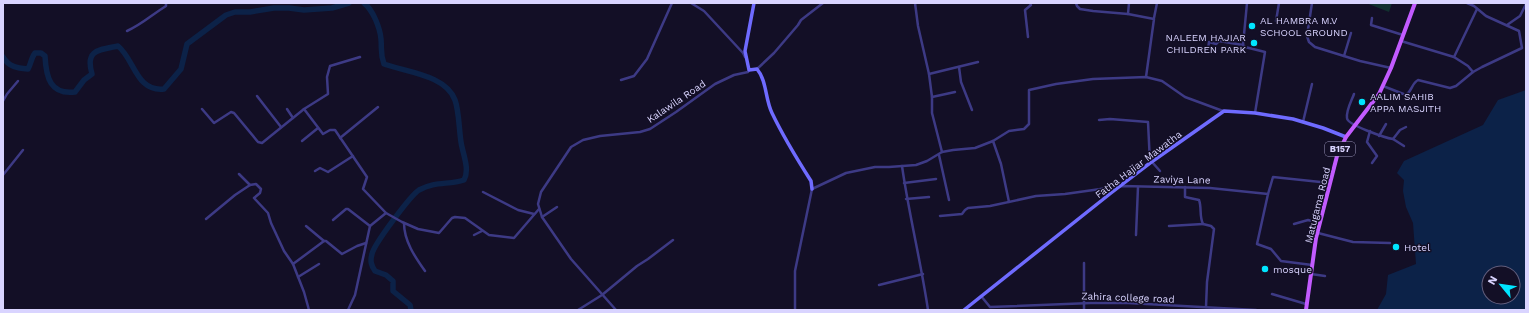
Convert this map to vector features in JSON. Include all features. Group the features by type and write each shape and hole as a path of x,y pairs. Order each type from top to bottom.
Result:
{"main road":[{"name":"Matugama Road","path":"1306,310 1317,233 1337,156 1346,137 1373,103 1383,86 1402,41 1415,3"}],"street":[{"path":"126,32 135,28 150,15 166,6 166,3"},
{"path":"622,80 634,76 647,59 672,3"},
{"path":"691,3 704,12 743,53 750,70 757,69 774,53 798,26 801,20 823,3"},
{"path":"746,60 745,51 754,3"},
{"path":"915,3 918,26 929,74 932,112 942,152"},
{"path":"1028,36 1025,10 1031,5 1030,3"},
{"path":"1076,3 1080,9 1154,18"},
{"path":"1128,14 1129,3"},
{"path":"1146,76 1157,3"},
{"path":"1243,45 1247,3"},
{"path":"1276,21 1279,3"},
{"path":"1312,3 1308,36 1309,42 1315,47 1360,61 1391,68"},
{"path":"1467,3 1486,16 1518,31 1522,48"},
{"path":"1506,25 1520,16 1526,4"},
{"path":"1454,56 1477,9"},
{"path":"1372,18 1371,25 1404,35"},
{"path":"1344,56 1351,33"},
{"path":"1402,41 1454,56 1468,66 1473,72"},
{"path":"1208,48 1209,42 1216,44 1219,42 1243,45 1245,47 1265,52 1255,113"},
{"path":"1383,86 1406,95 1410,93 1418,80 1450,88 1456,86 1473,72 1498,58 1526,47"},
{"path":"202,109 214,123 231,112 234,113 260,144 304,109 328,94 327,77 330,66 360,57"},
{"path":"929,74 959,68 978,62"},
{"path":"959,68 960,82 972,110"},
{"path":"757,69 762,75 766,99 772,113 811,181 812,188 796,272 795,310"},
{"name":"Kalawila Road","path":"539,209 538,200 542,192 571,148 583,140 600,136 640,132 650,129 715,84 734,75 748,72 750,70"},
{"path":"812,188 846,173 874,166 916,165 927,161 942,152 975,148 993,141 1009,131 1028,127 1030,124 1028,92 1031,89 1093,79 1146,76 1162,80 1185,97 1224,111 1255,113 1303,122 1346,137"},
{"path":"3,101 6,94 18,81"},
{"path":"1303,122 1312,84"},
{"path":"932,98 955,92"},
{"path":"1354,94 1347,120 1379,136 1393,140 1404,146"},
{"path":"257,96 282,127"},
{"path":"340,138 378,107"},
{"path":"287,109 293,118"},
{"path":"304,109 323,134 330,130 335,130 367,178 363,189 387,213 403,223 418,229 439,233 452,218 460,217 465,218 489,235 514,238 539,209 542,217 571,259 616,310"},
{"name":"Fatha Hajiar Mawatha","path":"964,310 1151,163 1224,111"},
{"path":"1099,120 1110,119 1149,123 1151,163 1160,171"},
{"path":"1379,136 1386,124"},
{"path":"302,141 318,128"},
{"path":"1393,140 1400,130 1406,128"},
{"path":"1370,131 1367,142 1377,156 1372,163"},
{"path":"993,141 1001,164 1009,202"},
{"path":"3,175 23,150"},
{"path":"939,155 949,200"},
{"path":"315,171 320,168 328,172 353,156"},
{"path":"902,166 906,199 928,310"},
{"path":"239,174 250,185"},
{"path":"1312,266 1281,261 1271,249 1257,244 1273,177 1330,184"},
{"path":"904,183 936,179"},
{"path":"206,219 235,195 250,185 256,184 261,189 260,193 254,198 268,213 284,251 293,264 309,310"},
{"name":"Zaviya Lane","path":"940,216 962,214 968,208 990,206 1036,196 1065,194 1122,186 1217,188 1268,194"},
{"path":"1136,235 1138,187"},
{"path":"1185,187 1185,197 1199,200 1201,204 1200,215 1203,224"},
{"path":"483,192 518,210 534,214"},
{"path":"906,199 929,197"},
{"path":"542,217 557,207"},
{"path":"333,220 348,208 370,226"},
{"path":"348,310 355,295 370,226 387,213"},
{"path":"1294,224 1308,220 1320,223"},
{"path":"403,223 413,254 425,271"},
{"path":"1169,226 1203,224 1212,226 1214,229 1207,282 1206,307"},
{"path":"306,226 341,254 344,254 357,246 366,243"},
{"path":"474,235 483,231"},
{"path":"1317,233 1353,242 1390,243"},
{"path":"293,264 324,240"},
{"path":"578,310 602,295 672,240"},
{"path":"1084,262 1084,310"},
{"path":"298,277 319,264"},
{"path":"880,285 922,274"},
{"path":"1311,274 1325,276"},
{"path":"1272,294 1307,304"},
{"name":"Zahira college road","path":"981,296 990,307 1021,308 1084,303 1256,310"}],"green space":[{"path":"1366,3 1392,3 1389,12"}],"water":[{"path":"1526,90 1526,310 1377,310 1386,294 1388,275 1416,264 1413,223 1406,207 1403,191 1404,180 1397,173 1404,161 1483,125 1498,100"}],"waterway":[{"path":"3,57 8,63 14,66 28,69 35,53 41,53 45,56 48,77 51,83 60,91 75,92 84,80 92,74 90,60 95,52 118,46 124,52 137,74 147,86 155,89 164,89 181,69 187,44 226,15 235,12 250,12 274,8 304,10 332,8 349,3"},
{"path":"364,3 370,10 378,25 384,64 434,80 443,85 450,92 456,104 461,142 466,162 466,176 464,180 431,185 419,190 401,210 372,254 371,263 375,271 386,275 393,281 393,291 410,305 411,310"}],"place":[{"name":"AL HAMBRA M.V SCHOOL GROUND","path":"1252,26"},
{"name":"NALEEM HAJIAR CHILDREN PARK","path":"1254,43"},
{"name":"AALIM SAHIB APPA MASJITH","path":"1362,102"},
{"name":"Hotel","path":"1396,247"},
{"name":"mosque","path":"1265,269"}]}
